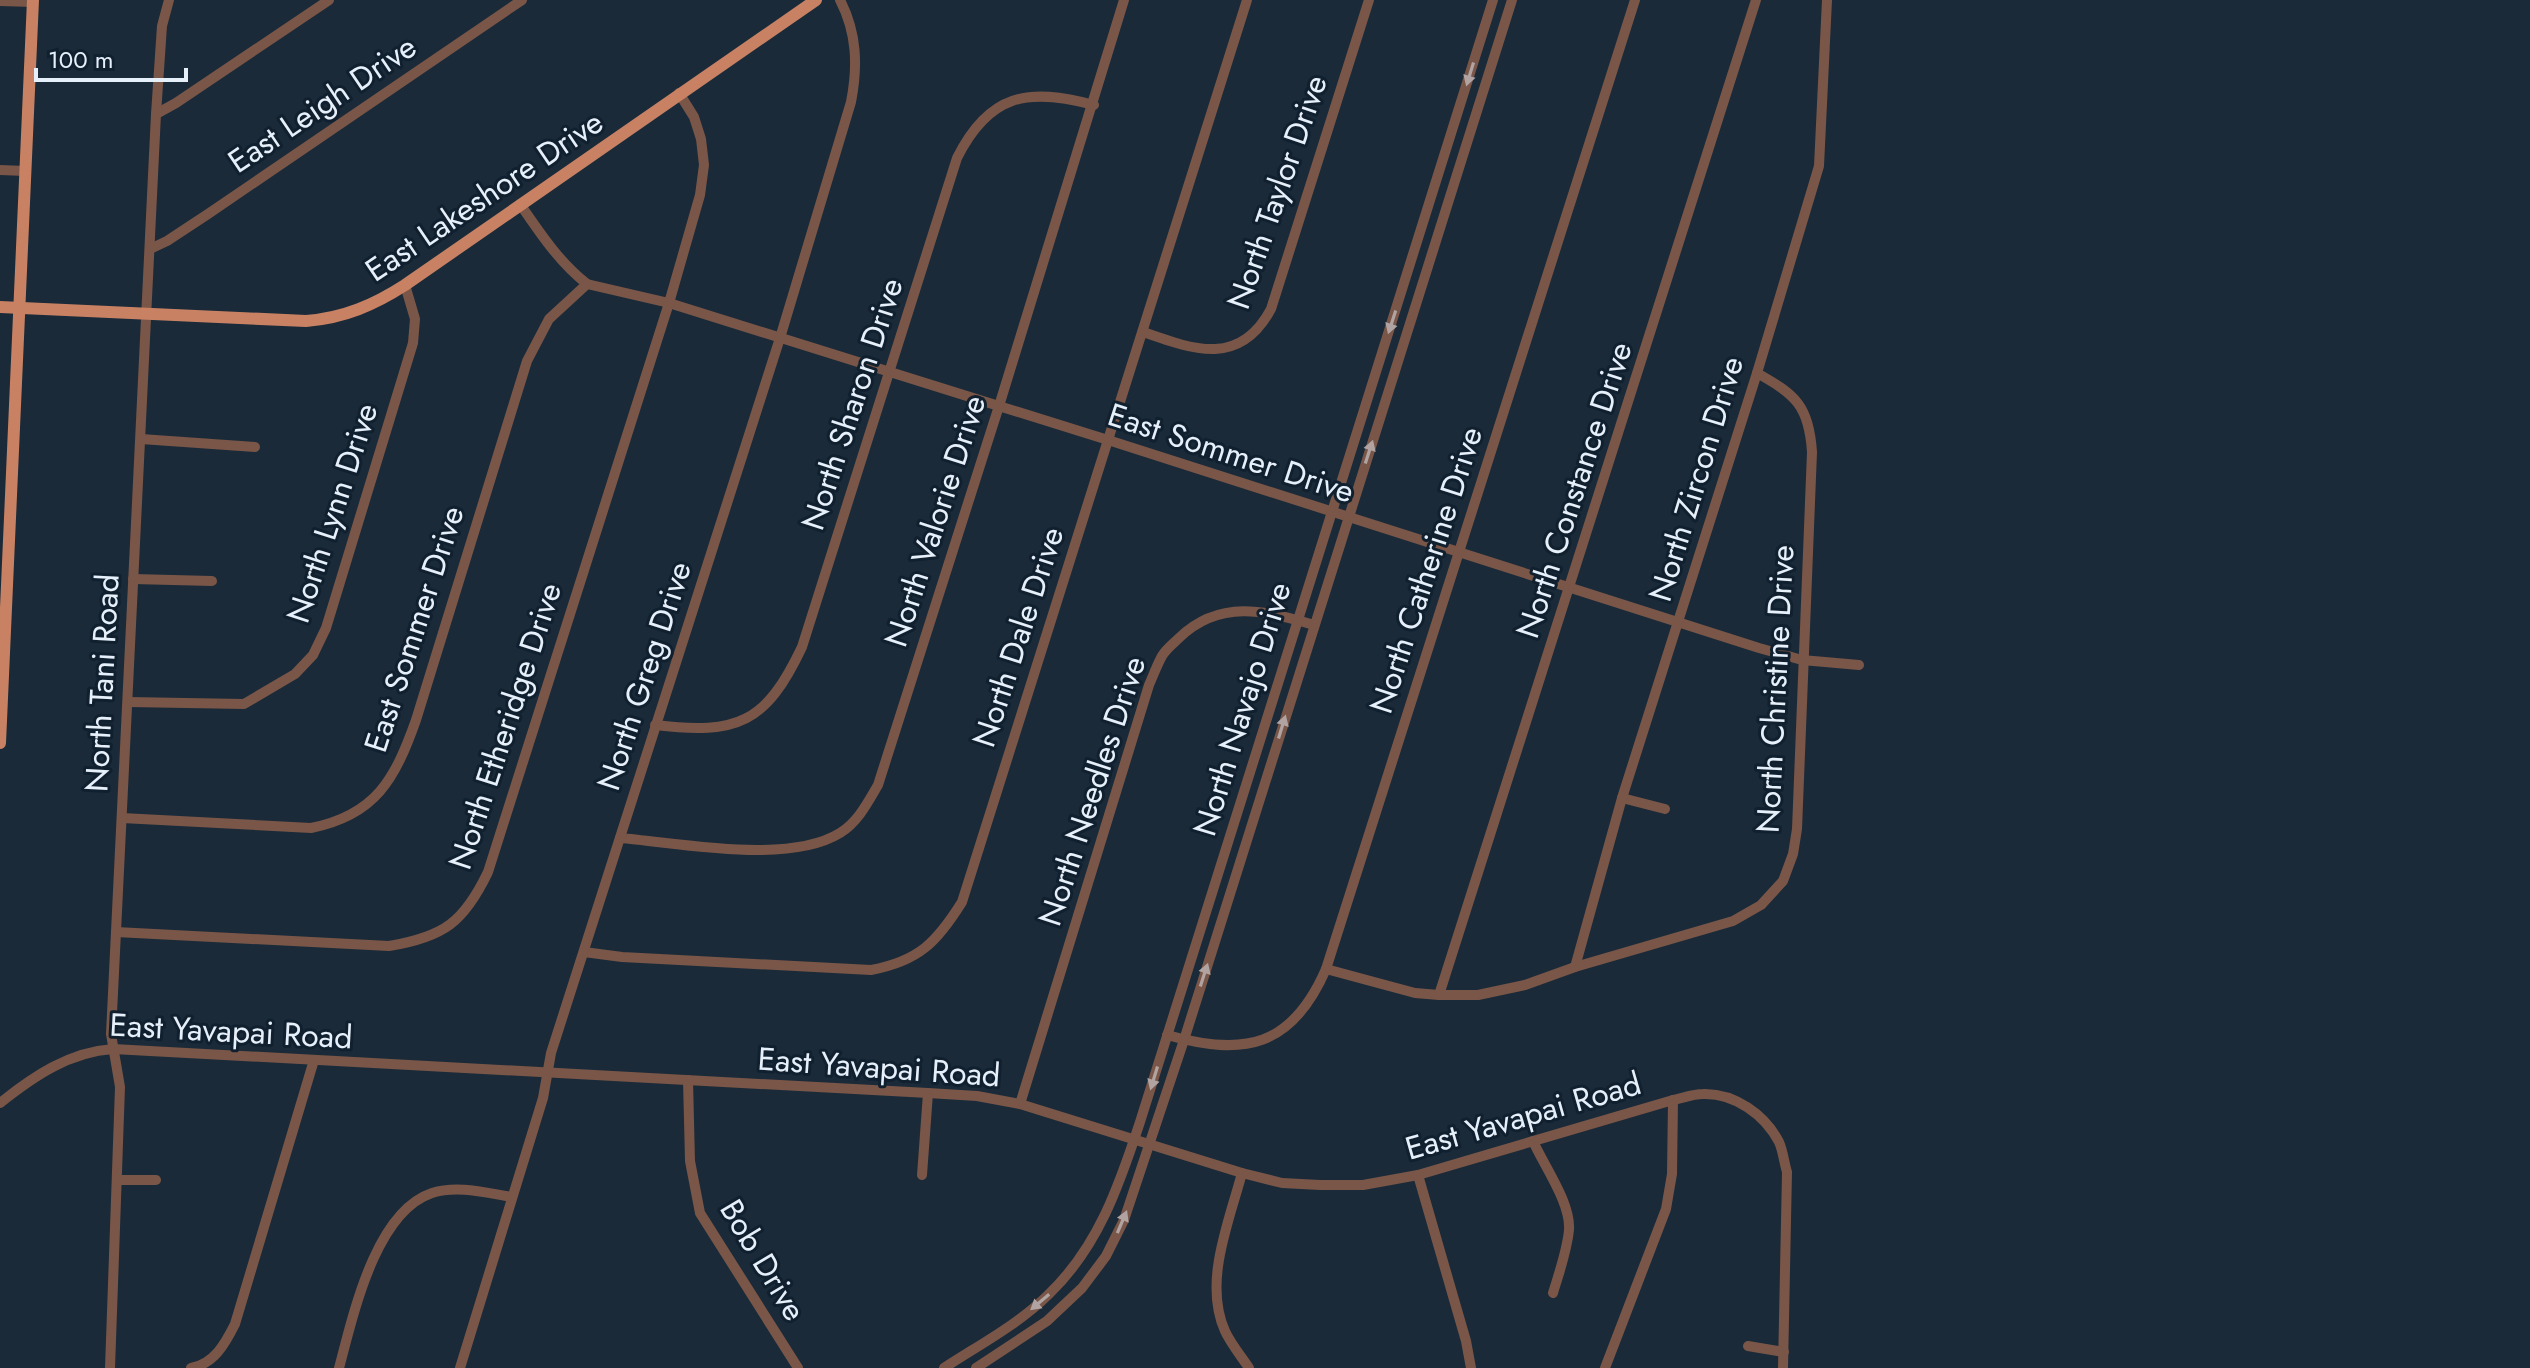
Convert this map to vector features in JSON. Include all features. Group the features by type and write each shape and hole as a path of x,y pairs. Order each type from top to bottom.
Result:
{"main road":[{"name":"East Lakeshore Drive","path":"0,307 306,321 332,319 369,306 405,285 816,0"},
{"path":"0,743 4,566 20,307 33,1"}],"street":[{"name":"North Tani Road","path":"110,1368 120,1087 111,1034 156,114 162,26 169,0"},
{"path":"156,114 329,0"},
{"name":"East Leigh Drive","path":"150,249 177,235 522,0"},
{"name":"North Greg Drive","path":"460,1368 549,1072 551,1053 780,338 851,102 856,75 853,33 840,0"},
{"name":"North Valorie Drive","path":"620,838 753,850 788,849 820,844 843,832 861,814 878,785 1094,105 1124,0"},
{"name":"North Dale Drive","path":"584,952 622,957 871,970 896,965 926,949 944,931 962,902 1247,0"},
{"name":"North Taylor Drive","path":"1143,332 1188,348 1214,350 1239,344 1262,325 1271,309 1369,0"},
{"name":"North Navajo Drive","path":"944,1368 1048,1296 1090,1246 1106,1216 1134,1141 1493,0"},
{"name":"North Navajo Drive","path":"976,1368 1061,1309 1082,1288 1106,1256 1124,1220 1184,1040 1512,0"},
{"name":"North Catherine Drive","path":"1167,1035 1235,1047 1260,1041 1285,1028 1305,1010 1326,969 1635,0"},
{"name":"North Constance Drive","path":"1439,995 1756,0"},
{"name":"North Zircon Drive","path":"1575,967 1622,798 1757,373 1819,166 1827,0"},
{"path":"0,1 33,1"},
{"name":"North Etheridge Drive","path":"116,932 389,946 413,942 440,932 459,918 474,901 488,872 669,303 700,195 704,165 701,139 694,117 679,93"},
{"name":"North Sharon Drive","path":"655,725 696,730 724,728 750,718 774,696 790,673 802,647 957,158 967,136 984,116 1008,101 1040,95 1067,97 1094,105"},
{"path":"0,170 26,171"},
{"path":"520,204 569,270 587,284"},
{"name":"East Sommer Drive","path":"122,818 311,828 336,823 357,812 377,794 396,772 416,720 527,361 549,319 587,284 669,303 1802,660 1859,665"},
{"name":"North Lynn Drive","path":"128,702 244,704 295,674 313,655 326,628 413,343 415,319 405,285"},
{"name":"North Christine Drive","path":"1326,969 1415,993 1478,995 1525,985 1575,967 1733,921 1761,905 1783,881 1793,854 1797,829 1812,452 1810,429 1803,407 1787,390 1757,373"},
{"path":"141,439 255,447"},
{"path":"133,579 212,581"},
{"name":"North Needles Drive","path":"1020,1104 1149,685 1163,653 1185,632 1209,616 1245,610 1314,625"},
{"path":"1622,798 1665,809"},
{"name":"East Yavapai Road","path":"0,1103 67,1058 113,1049 928,1093 977,1096 1020,1104 1149,1146 1282,1183 1363,1185 1418,1175 1673,1100 1702,1094 1722,1095 1743,1104 1766,1122 1780,1144 1787,1172 1784,1352"},
{"path":"191,1368 213,1359 235,1324 314,1060"},
{"name":"Bob Drive","path":"688,1080 690,1161 700,1213 798,1368"},
{"path":"922,1175 928,1093"},
{"path":"1605,1368 1666,1209 1672,1174 1673,1100"},
{"path":"1533,1141 1561,1196 1569,1230 1553,1293"},
{"path":"1242,1173 1220,1257 1216,1289 1226,1333 1249,1368"},
{"path":"1418,1175 1471,1368"},
{"path":"118,1180 156,1180"},
{"path":"339,1368 379,1244 392,1223 408,1206 432,1194 459,1189 512,1197"},
{"path":"1008,1326 1018,1341"},
{"path":"1748,1346 1784,1352 1783,1368"}]}
